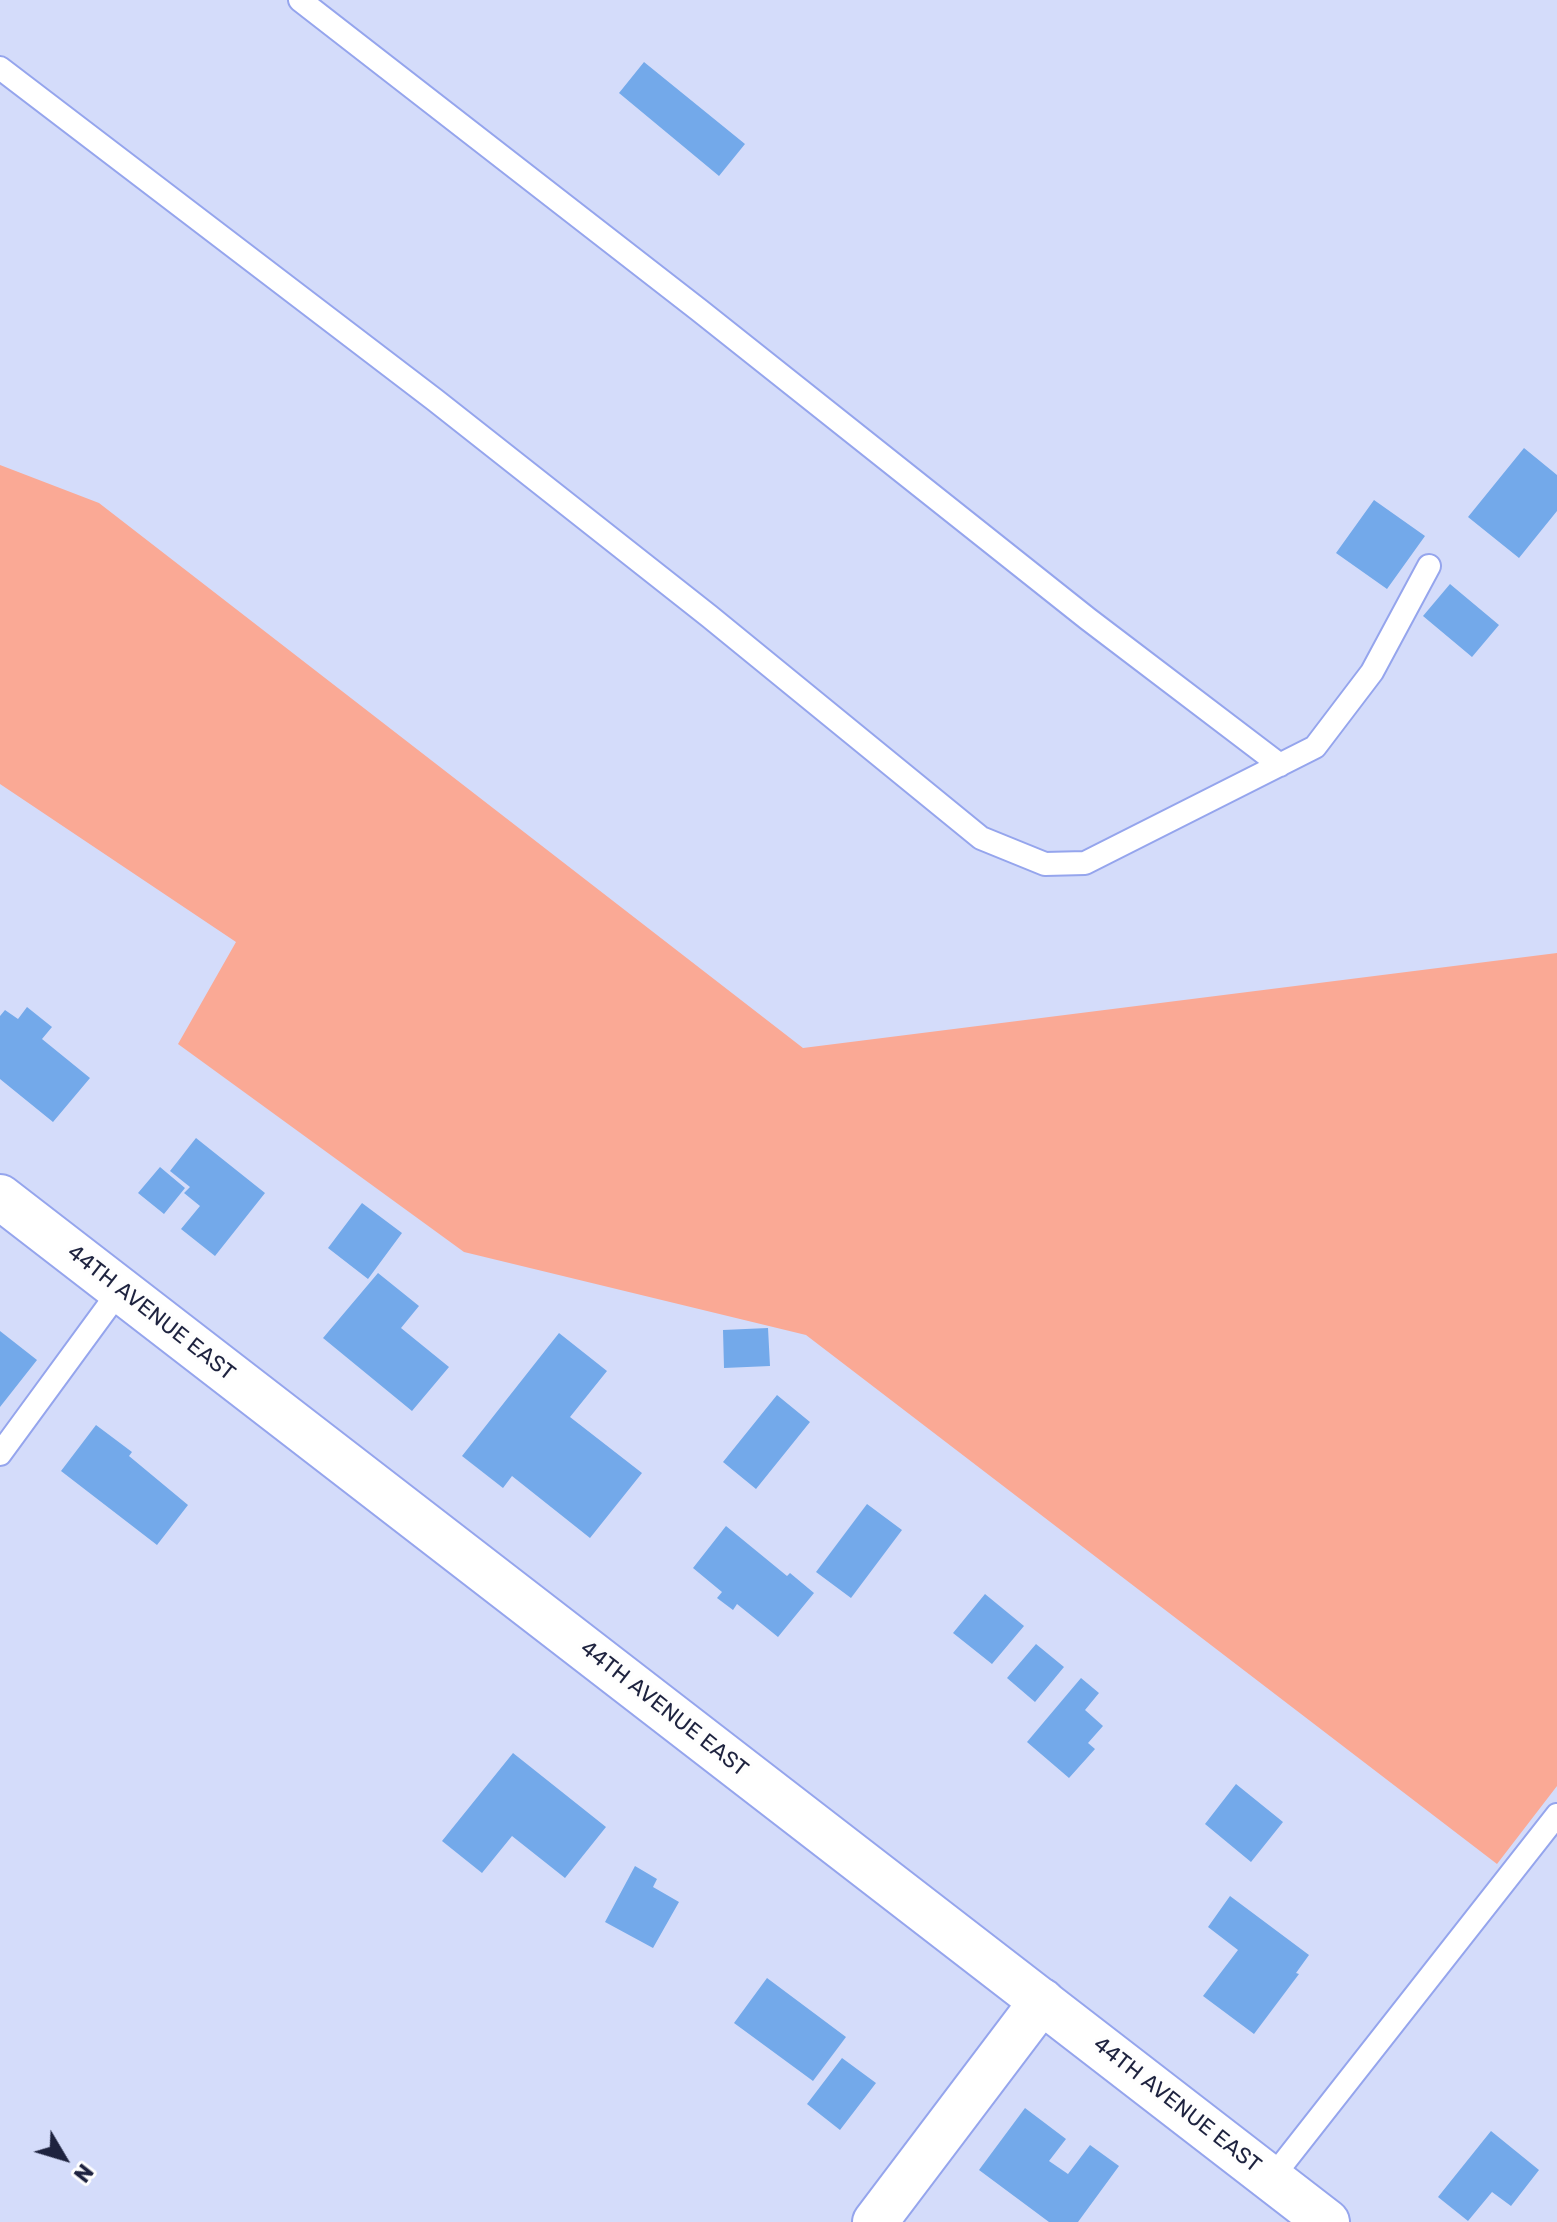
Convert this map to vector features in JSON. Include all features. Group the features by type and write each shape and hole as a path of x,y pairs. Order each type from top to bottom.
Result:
{"street":[{"name":"44TH AVENUE EAST","path":"0,1197 1327,2222"},
{"path":"875,2222 1042,2001"}],"lane":[{"path":"300,0 699,310 1088,619 1280,765"},
{"path":"0,68 435,400 709,616 981,838 1045,864 1085,863 1315,747 1372,672 1429,566"},
{"path":"0,1454 120,1290"},
{"path":"1271,2179 1557,1815"}],"shaded area":[{"path":"0,465 99,503 803,1048 1557,953 1557,1786 1497,1864 806,1335 464,1252 178,1044 236,942 0,784"}],"building":[{"path":"644,62 745,144 719,176 619,93"},
{"path":"1524,448 1557,475 1557,511 1519,558 1468,517"},
{"path":"1374,500 1425,536 1387,589 1336,553"},
{"path":"1450,584 1499,625 1472,657 1423,616"},
{"path":"27,1007 52,1027 42,1039 90,1078 53,1122 0,1079 0,1016 5,1010 18,1019"},
{"path":"196,1138 265,1193 215,1256 181,1229 200,1206 184,1193 190,1187 170,1171"},
{"path":"160,1167 185,1188 164,1214 138,1193"},
{"path":"362,1203 402,1233 368,1279 328,1248"},
{"path":"378,1273 419,1306 401,1328 449,1367 412,1411 323,1338"},
{"path":"768,1328 770,1366 724,1368 723,1330"},
{"path":"0,1331 37,1360 0,1407"},
{"path":"559,1333 607,1371 570,1417 642,1473 590,1538 512,1476 503,1488 462,1456"},
{"path":"777,1395 810,1422 756,1489 723,1462"},
{"path":"96,1425 132,1452 129,1456 188,1505 157,1545 61,1471"},
{"path":"867,1504 902,1530 851,1598 816,1572"},
{"path":"726,1526 787,1576 790,1573 814,1593 778,1637 737,1604 733,1610 717,1598 722,1592 693,1568"},
{"path":"985,1594 1024,1626 992,1664 953,1633"},
{"path":"1036,1644 1064,1667 1035,1702 1007,1678"},
{"path":"1081,1678 1099,1693 1085,1710 1103,1726 1088,1743 1095,1749 1069,1778 1027,1742"},
{"path":"513,1753 606,1827 565,1878 512,1836 482,1873 442,1841"},
{"path":"1236,1784 1283,1822 1251,1862 1205,1824"},
{"path":"635,1866 657,1879 653,1887 679,1902 653,1948 605,1922"},
{"path":"1230,1896 1309,1955 1296,1973 1299,1974 1254,2034 1203,1996 1238,1950 1208,1927"},
{"path":"767,1978 846,2037 813,2081 734,2023"},
{"path":"842,2058 876,2083 840,2130 807,2104"},
{"path":"1025,2108 1066,2139 1049,2161 1068,2174 1090,2145 1119,2166 1078,2222 1049,2222 979,2170"},
{"path":"1491,2131 1539,2170 1511,2206 1492,2192 1468,2221 1438,2197"}]}
